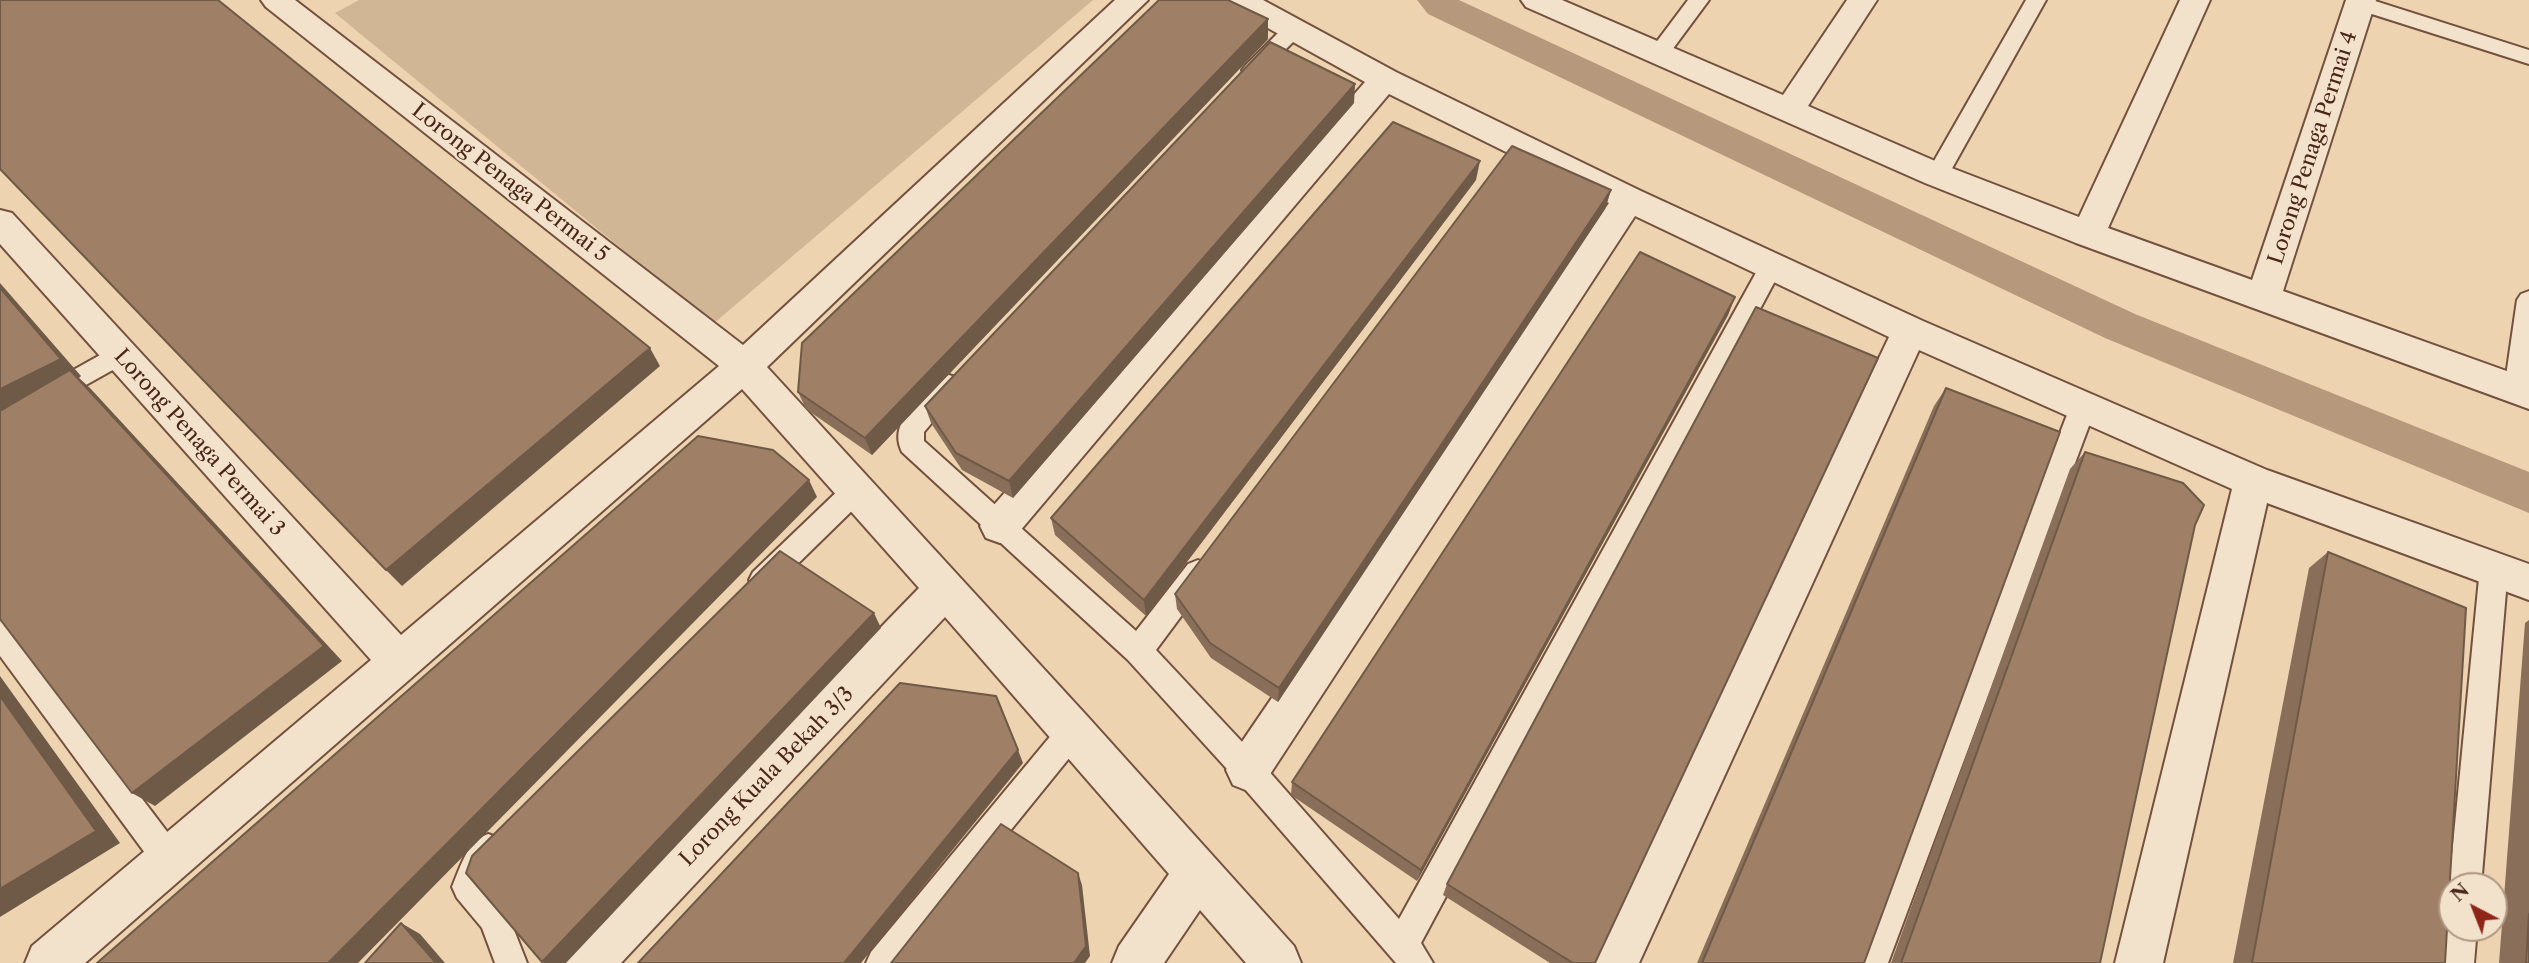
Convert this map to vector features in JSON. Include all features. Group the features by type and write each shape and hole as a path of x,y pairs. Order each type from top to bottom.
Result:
{"street":[{"path":"49,963 744,366 1133,0"},
{"path":"1240,0 1385,79 1511,154 1629,199 1910,331 2253,481 2529,582"},
{"path":"1536,0 1937,175 2088,234 2523,392"},
{"path":"1789,110 1862,0"},
{"path":"2088,234 2195,0"},
{"name":"Lorong Penaga Permai 5","path":"280,1 744,366 1073,731 1277,963"},
{"name":"Lorong Penaga Permai 4","path":"2264,297 2361,1"},
{"path":"1000,526 1385,79"},
{"path":"1248,770 1629,199"},
{"name":"Lorong Penaga Permai 3","path":"0,222 399,662"},
{"path":"1615,963 1910,331"},
{"path":"2139,963 2253,481"},
{"name":"Lorong Kuala Bekah 3/3","path":"589,963 944,590"},
{"path":"1136,963 1198,872"}],"lane":[{"path":"1659,53 1699,0"},
{"path":"1937,175 2036,0"},
{"path":"2361,1 2529,57"},
{"path":"1237,88 1294,28"},
{"path":"966,368 911,429 911,445 1138,652 1248,770 1409,955 1771,266"},
{"path":"2523,392 2529,300"},
{"path":"0,423 118,355"},
{"path":"1872,963 2083,407"},
{"path":"745,597 855,491"},
{"path":"1138,652 1212,552"},
{"path":"2466,872 2494,568"},
{"path":"0,634 170,861"},
{"path":"882,963 1073,731"},
{"path":"505,828 477,864 468,887 495,918 511,963"},
{"path":"2458,963 2460,942"}],"shaded area":[{"path":"359,0 1093,0 713,324 335,13"}],"building":[{"path":"0,0 218,0 650,348 386,570 0,169"},
{"path":"1159,0 1228,0 1268,19 865,438 798,392 802,343"},
{"path":"1270,42 1355,84 1009,481 956,453 925,406"},
{"path":"1393,122 1480,161 1144,600 1051,518"},
{"path":"1512,146 1611,190 1279,688 1210,643 1175,594"},
{"path":"1640,252 1735,297 1421,870 1292,782"},
{"path":"0,288 61,359 0,389"},
{"path":"1756,307 1878,358 1595,963 1573,963 1447,884"},
{"path":"70,370 324,646 132,793 0,619 0,411"},
{"path":"1946,388 2060,432 1864,963 1702,963"},
{"path":"698,436 773,450 809,480 328,963 97,963"},
{"path":"2085,452 2183,483 2204,505 2195,525 2100,963 1901,963"},
{"path":"780,551 874,613 542,962 466,873 472,856"},
{"path":"2328,552 2466,608 2450,872 2438,872 2438,942 2446,942 2445,963 2252,963"},
{"path":"900,683 996,696 1018,750 844,963 638,963"},
{"path":"0,696 96,831 0,889"},
{"path":"1001,824 1078,873 1086,946 1074,963 891,963"},
{"path":"2529,914 2529,963 2526,963"},
{"path":"401,923 436,963 365,963"}],"waterway":[{"path":"1435,0 1441,6 2120,326 2529,493"}]}
